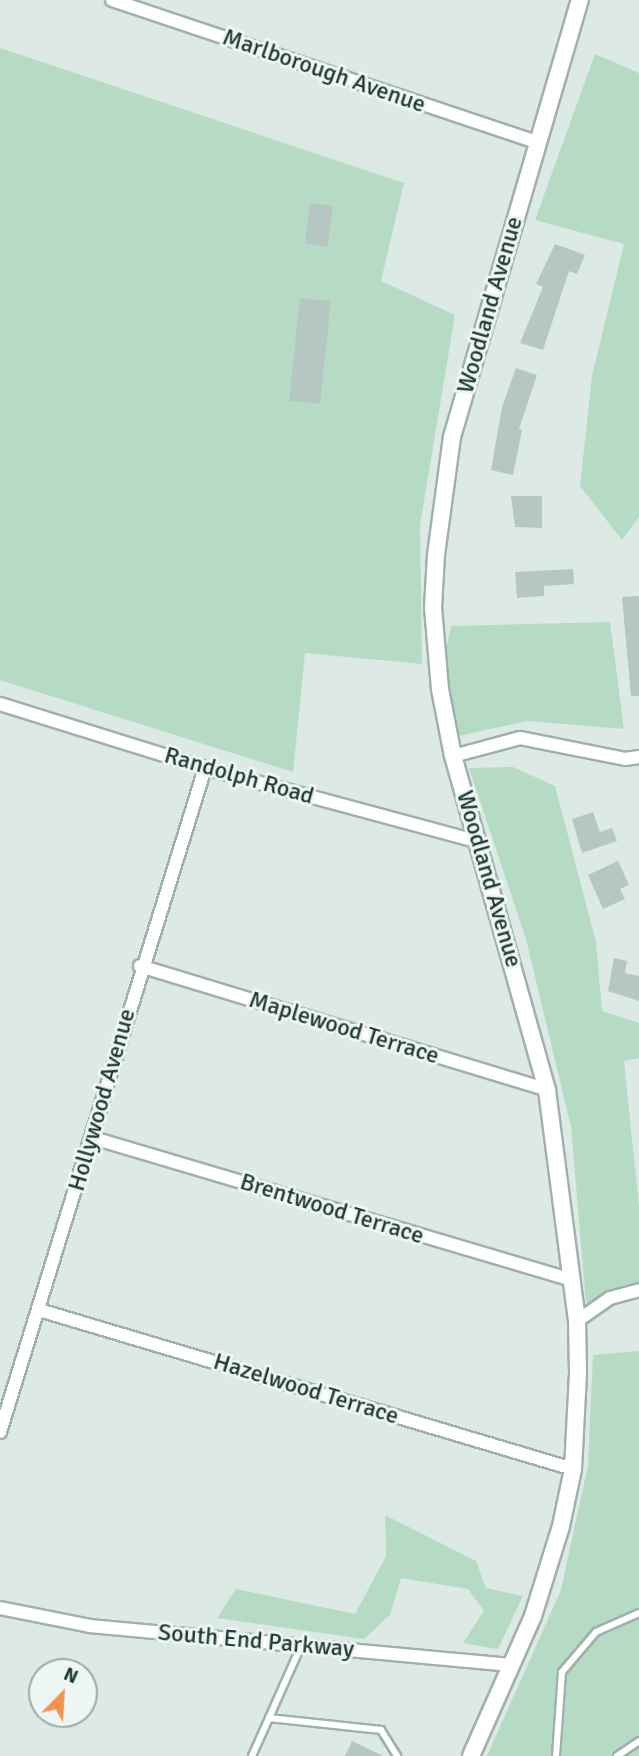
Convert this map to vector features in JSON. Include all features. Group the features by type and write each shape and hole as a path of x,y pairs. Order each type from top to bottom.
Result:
{"street":[{"name":"Marlborough Avenue","path":"112,0 536,142"},
{"name":"Woodland Avenue","path":"471,1756 513,1665 561,1526 573,1469 577,1321 547,1090 453,756 435,658 433,608 442,489 536,142 580,0"},
{"name":"Randolph Road","path":"0,704 205,768 479,842"},
{"path":"453,756 520,738 625,759 639,757"},
{"name":"Hollywood Avenue","path":"0,1432 93,1138 140,966 205,768"},
{"name":"Maplewood Terrace","path":"140,966 547,1090"},
{"name":"Brentwood Terrace","path":"93,1138 572,1280"},
{"path":"577,1321 610,1298 639,1290"},
{"name":"Hazelwood Terrace","path":"39,1310 573,1469"},
{"name":"South End Parkway","path":"0,1608 90,1626 513,1665"}],"lane":[{"path":"556,1756 562,1672 596,1632 639,1613"},
{"path":"252,1756 301,1646"},
{"path":"269,1718 381,1730 397,1756"},
{"path":"617,1756 639,1741"}],"green space":[{"path":"0,48 404,183 381,281 455,315 420,525 422,664 305,653 293,772 0,680"},
{"path":"595,54 639,73 639,517 622,540 580,486 592,376 624,244 535,220"},
{"path":"610,622 624,729 527,721 458,736 445,657 451,626"},
{"path":"513,767 555,786 596,942 602,1011 639,1023 639,1058 624,1061 639,1207 639,1283 586,1303 571,1127 526,939 469,768"},
{"path":"639,1351 639,1756 487,1756 561,1590 588,1465 593,1355"},
{"path":"385,1515 476,1561 486,1588 523,1596 498,1649 463,1643 484,1611 468,1589 401,1578 390,1615 364,1639 217,1618 236,1589 355,1614 386,1556"}],"building":[{"path":"310,203 333,206 328,246 305,244"},
{"path":"555,244 585,255 577,274 569,271 543,350 520,343 543,287 536,284"},
{"path":"300,298 331,301 320,404 289,400"},
{"path":"516,368 537,375 519,429 522,430 513,475 491,470 502,407"},
{"path":"511,496 542,496 542,528 515,527"},
{"path":"573,569 574,584 544,586 544,596 517,598 515,572"},
{"path":"639,596 639,696 631,696 622,597"},
{"path":"593,812 600,832 612,828 617,841 582,853 572,819"},
{"path":"618,861 629,885 620,889 625,899 603,909 588,875"},
{"path":"614,958 627,961 625,973 639,976 639,1001 608,991"},
{"path":"352,1741 383,1756 345,1756"}]}
